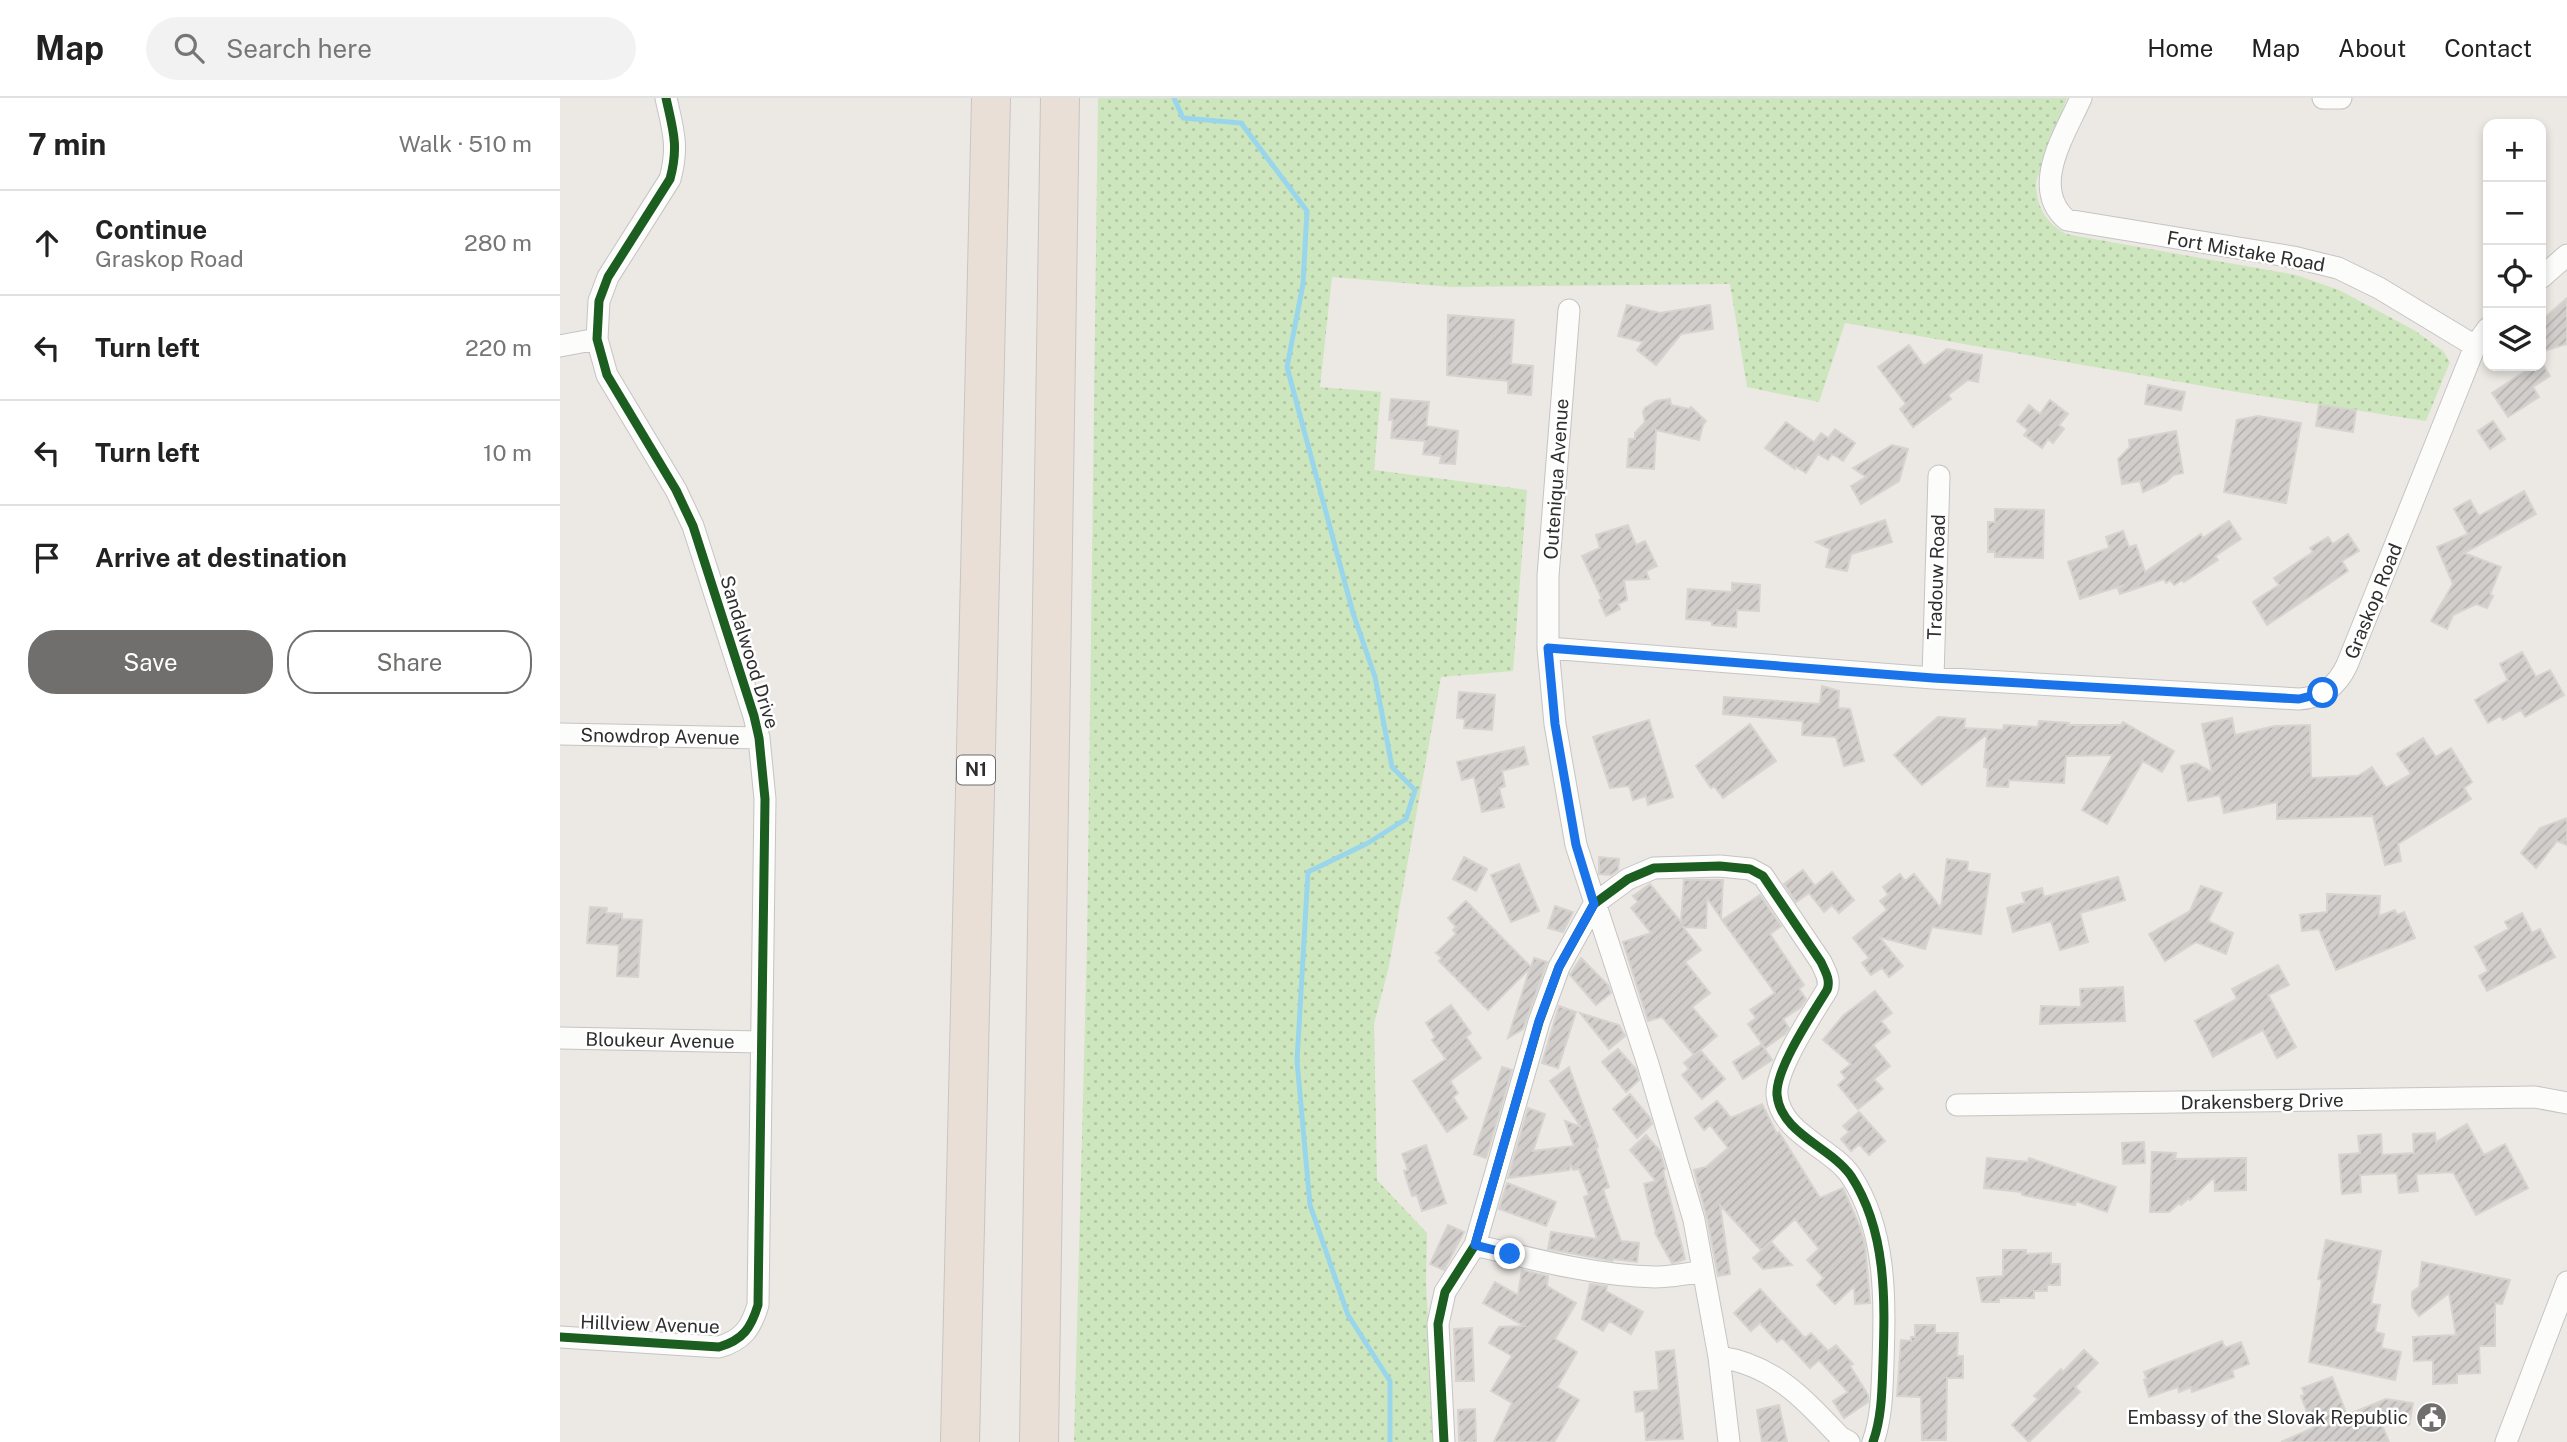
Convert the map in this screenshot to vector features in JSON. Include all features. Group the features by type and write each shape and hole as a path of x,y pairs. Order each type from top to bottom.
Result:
{"highway":[{"name":"N1","path":"960,1442 991,98"},
{"path":"1039,1442 1060,98"}],"street":[{"name":"Sandalwood Drive","path":"666,98 676,143 670,179 608,277 599,301 597,339 607,375 676,491 692,527 759,738 765,799 758,1305"},
{"name":"Fort Mistake Road","path":"2081,98 2059,150 2049,189 2051,201 2067,220 2293,257 2338,268 2379,288 2475,346"},
{"path":"2323,98 2341,98"},
{"path":"2546,274 2567,255"},
{"name":"Outeniqua Avenue","path":"1569,310 1548,576 1548,648 1555,724 1576,845 1675,1148 1694,1220 1719,1357 1729,1442"},
{"name":"Graskop Road","path":"1548,648 1933,678 2299,699 2316,696 2330,689 2341,678 2475,346 2483,335"},
{"path":"560,346 597,339"},
{"name":"Tradouw Road","path":"1933,678 1939,476"},
{"name":"Snowdrop Avenue","path":"560,734 759,738"},
{"path":"1444,1442 1440,1316 1445,1292 1475,1245 1539,1021 1559,967 1594,904 1628,879 1654,868 1720,866 1757,871 1770,883 1821,962 1829,984 1783,1070 1777,1097 1794,1127 1832,1156 1851,1177 1875,1231 1882,1270 1884,1326 1882,1392 1878,1428 1873,1442"},
{"name":"Bloukeur Avenue","path":"560,1038 761,1042"},
{"name":"Drakensberg Drive","path":"1957,1105 2535,1097 2567,1103"},
{"path":"1475,1245 1574,1267 1638,1276 1670,1276 1703,1271"},
{"path":"2506,1442 2567,1282"},
{"name":"Hillview Avenue","path":"560,1337 719,1347 742,1337 752,1325 758,1305"},
{"path":"1719,1357 1755,1365 1783,1382 1840,1437 1849,1442"}],"green space":[{"path":"1098,98 2067,98 2036,182 2040,206 2047,219 2066,234 2296,275 2339,290 2414,330 2443,351 2450,362 2426,421 2243,393 1845,323 1819,402 1747,387 1730,284 1451,287 1332,277 1320,387 1381,392 1374,470 1527,490 1513,671 1441,677 1389,966 1374,1024 1377,1180 1427,1233 1426,1284 1435,1442 1074,1442 1087,945"}],"building":[{"path":"2567,298 2567,344 2546,350 2546,317"},
{"path":"1627,305 1660,313 1710,305 1713,329 1681,334 1656,365 1637,350 1643,342 1618,336"},
{"path":"1448,315 1514,320 1511,364 1533,366 1531,395 1508,393 1508,381 1447,375"},
{"path":"1909,345 1924,366 1947,349 1982,355 1978,382 1968,380 1948,395 1951,399 1913,427 1900,409 1906,404 1878,367"},
{"path":"2546,369 2550,376 2533,387 2539,397 2508,417 2492,393 2525,371"},
{"path":"2148,385 2185,392 2181,410 2145,404"},
{"path":"1391,399 1429,402 1426,426 1458,431 1455,464 1440,463 1441,456 1423,454 1425,441 1391,438"},
{"path":"1670,399 1671,405 1689,409 1691,407 1706,421 1699,440 1656,430 1654,469 1627,467 1629,439 1635,439 1635,433 1645,422 1645,408 1656,401"},
{"path":"2050,400 2068,414 2059,425 2064,429 2053,443 2048,439 2042,448 2024,435 2028,430 2017,421 2029,405 2040,414"},
{"path":"2319,405 2356,410 2353,432 2316,426"},
{"path":"2258,416 2301,423 2286,503 2224,492 2237,420"},
{"path":"2493,421 2505,439 2490,449 2478,431"},
{"path":"1786,422 1814,442 1821,433 1828,438 1835,429 1855,443 1843,461 1832,454 1828,460 1818,454 1806,473 1796,467 1795,469 1765,448"},
{"path":"2176,431 2183,473 2173,475 2166,482 2143,492 2140,481 2122,484 2118,459 2130,447 2129,440"},
{"path":"1892,445 1908,449 1899,481 1861,504 1851,486 1866,477 1853,468"},
{"path":"2524,491 2536,514 2464,553 2501,567 2487,608 2476,604 2453,615 2447,629 2431,621 2453,584 2437,547 2468,534 2454,509 2470,500 2479,516"},
{"path":"1995,509 2044,510 2043,558 1995,557 1995,552 1988,552 1988,522 1995,522"},
{"path":"1885,520 1892,542 1851,554 1847,571 1826,567 1830,549 1816,542"},
{"path":"2229,521 2241,539 2215,556 2218,560 2184,582 2182,580 2174,585 2170,580 2166,583 2164,579 2120,594 2118,589 2124,585 2080,599 2068,562 2109,548 2106,537 2123,531 2129,547 2136,545 2145,572 2201,534 2203,538"},
{"path":"1628,525 1636,545 1645,541 1657,566 1646,571 1649,579 1624,580 1627,600 1618,604 1620,609 1606,616 1599,600 1602,599 1582,556 1600,548 1596,535"},
{"path":"2348,534 2359,551 2342,561 2348,571 2267,625 2253,602 2279,585 2274,578 2313,552 2310,548 2328,537 2333,544"},
{"path":"1732,583 1760,585 1759,611 1737,610 1736,627 1712,625 1712,621 1686,619 1688,589 1732,592"},
{"path":"2522,652 2536,677 2550,670 2564,695 2525,717 2521,710 2503,720 2500,716 2488,723 2475,700 2508,680 2500,664"},
{"path":"1822,686 1839,691 1838,708 1850,709 1864,761 1844,766 1836,737 1802,735 1803,721 1723,714 1724,697 1820,704"},
{"path":"1459,692 1495,695 1492,730 1464,728 1465,719 1457,718"},
{"path":"1938,717 1965,719 1964,728 2003,730 2004,725 2038,727 2039,721 2069,723 2068,725 2121,725 2123,722 2174,751 2162,772 2143,761 2107,824 2082,810 2113,755 2066,756 2064,783 2009,780 2008,787 1987,786 1988,768 1984,767 1987,734 1922,785 1894,755"},
{"path":"2232,718 2235,735 2275,726 2310,725 2311,778 2358,776 2372,767 2386,788 2411,774 2397,754 2423,738 2436,757 2451,748 2472,782 2464,788 2471,799 2398,844 2401,861 2385,865 2373,816 2277,819 2277,802 2224,813 2220,795 2188,801 2181,766 2196,763 2212,772 2202,724"},
{"path":"1649,720 1673,797 1648,805 1646,796 1633,800 1629,786 1610,788 1593,737"},
{"path":"1750,724 1776,761 1723,798 1714,786 1711,788 1696,766"},
{"path":"1524,747 1528,764 1502,771 1505,786 1499,788 1504,807 1482,812 1474,777 1462,780 1457,762"},
{"path":"2567,818 2567,845 2557,841 2536,868 2521,853 2540,828"},
{"path":"1464,857 1487,869 1476,891 1453,879"},
{"path":"1599,857 1619,859 1618,870 1611,875 1599,874"},
{"path":"1947,859 1968,862 1967,871 1990,874 1981,934 1932,927 1925,949 1879,937 1903,966 1889,977 1882,968 1871,975 1862,963 1869,958 1853,938 1887,910 1880,901 1888,895 1883,887 1900,874 1905,881 1914,874 1941,908"},
{"path":"1519,864 1539,911 1511,922 1491,875"},
{"path":"1803,870 1815,886 1832,872 1854,900 1839,913 1832,905 1824,912 1809,893 1796,902 1784,884"},
{"path":"2118,877 2125,900 2080,913 2088,942 2060,950 2051,921 2013,932 2007,908 2025,903 2022,893 2042,888 2044,897"},
{"path":"1684,880 1723,880 1721,918 1707,898 1706,928 1683,927 1701,950 1685,962 1710,993 1692,1007 1717,1036 1694,1055 1662,1017 1648,1021 1623,942 1651,933 1631,908 1638,902 1633,896 1650,884 1681,922"},
{"path":"2201,886 2222,893 2208,921 2233,933 2226,954 2196,942 2165,961 2149,934 2190,911"},
{"path":"2327,894 2380,896 2379,916 2395,910 2397,915 2404,912 2415,938 2336,970 2319,929 2302,931 2300,915 2327,912"},
{"path":"1760,895 1781,926 1770,934 1804,985 1799,989 1806,999 1801,1007 1783,1019 1789,1028 1785,1034 1765,1048 1762,1045 1772,1060 1743,1079 1733,1062 1762,1044 1748,1024 1756,1018 1750,1010 1775,993 1722,920"},
{"path":"1466,901 1531,967 1534,958 1547,962 1523,1029 1508,1038 1530,968 1488,1010 1439,961 1442,958 1436,953 1456,934 1453,930 1456,927 1448,918"},
{"path":"1555,906 1573,912 1563,932 1548,928"},
{"path":"590,907 607,908 606,913 622,914 622,919 642,920 638,977 617,976 619,945 587,943"},
{"path":"2522,913 2532,933 2540,929 2555,957 2487,991 2479,976 2488,971 2475,947 2509,929 2505,922"},
{"path":"1581,958 1608,985 1611,993 1596,1005 1570,975"},
{"path":"2278,965 2289,985 2268,995 2296,1047 2277,1058 2263,1030 2213,1057 2195,1021 2237,999 2232,989"},
{"path":"2123,987 2125,1021 2040,1024 2041,1006 2081,1007 2080,989"},
{"path":"1875,991 1892,1013 1881,1021 1890,1032 1873,1045 1890,1066 1874,1079 1883,1089 1858,1109 1838,1085 1846,1078 1841,1072 1851,1064 1823,1040 1843,1016"},
{"path":"1451,1005 1471,1033 1466,1037 1481,1058 1450,1081 1458,1093 1453,1097 1467,1118 1447,1132 1413,1081 1446,1059 1432,1040 1435,1037 1426,1023"},
{"path":"1559,1006 1576,1012 1558,1068 1542,1063"},
{"path":"1580,1013 1619,1025 1625,1036 1609,1049"},
{"path":"1618,1049 1636,1069 1639,1080 1626,1092 1602,1062"},
{"path":"1700,1050 1725,1079 1702,1099 1682,1075 1689,1069 1684,1063"},
{"path":"1502,1067 1512,1070 1486,1158 1474,1154"},
{"path":"1569,1067 1598,1147 1596,1148 1609,1187 1603,1189 1621,1241 1639,1243 1637,1262 1612,1261 1548,1249 1551,1232 1597,1239 1584,1197 1589,1195 1579,1169 1573,1170 1571,1165 1569,1170 1508,1178 1528,1108 1545,1114 1533,1151 1574,1146 1565,1121 1581,1127 1550,1081"},
{"path":"1630,1094 1652,1124 1637,1138 1613,1109"},
{"path":"1717,1101 1731,1118 1762,1104 1777,1134 1779,1132 1820,1198 1843,1188 1865,1245 1870,1303 1855,1304 1854,1286 1835,1304 1817,1285 1824,1278 1807,1260 1819,1249 1795,1219 1761,1250 1720,1205 1730,1274 1718,1276 1694,1170 1706,1167 1728,1148 1710,1125 1704,1130 1695,1118"},
{"path":"1859,1112 1885,1141 1869,1155 1859,1144 1851,1151 1841,1139 1849,1132 1843,1126"},
{"path":"2467,1124 2484,1155 2505,1144 2528,1188 2476,1215 2453,1172 2416,1174 2418,1191 2399,1193 2397,1173 2360,1175 2361,1192 2342,1194 2339,1155 2360,1153 2358,1136 2381,1134 2382,1155 2414,1153 2413,1134 2435,1133 2436,1142"},
{"path":"1646,1135 1660,1151 1665,1169 1663,1171 1685,1259 1681,1261 1672,1263 1655,1233 1644,1184 1656,1181 1630,1150"},
{"path":"2144,1142 2145,1163 2123,1164 2122,1143"},
{"path":"1426,1145 1446,1203 1422,1211 1417,1195 1412,1196 1404,1171 1408,1170 1402,1154"},
{"path":"2152,1152 2176,1153 2175,1159 2246,1158 2246,1190 2215,1191 2214,1177 2190,1200 2189,1198 2181,1205 2179,1203 2169,1212 2150,1212"},
{"path":"1987,1158 2028,1162 2029,1158 2116,1187 2107,1212 2076,1201 2075,1205 2022,1195 2022,1192 1984,1188"},
{"path":"1507,1183 1556,1202 1546,1226 1499,1209"},
{"path":"1448,1225 1464,1232 1444,1270 1430,1264"},
{"path":"2326,1240 2381,1251 2371,1304 2380,1305 2375,1332 2384,1334 2381,1348 2401,1352 2395,1380 2309,1362 2322,1280 2318,1279"},
{"path":"1771,1242 1792,1265 1763,1269 1753,1258"},
{"path":"2003,1250 2026,1250 2026,1254 2051,1253 2051,1264 2060,1264 2060,1285 2047,1285 2047,1291 2034,1291 2034,1298 1999,1298 1999,1302 1982,1302 1977,1278 2003,1276"},
{"path":"2422,1262 2510,1280 2502,1304 2495,1303 2495,1346 2479,1346 2480,1373 2457,1374 2457,1383 2433,1384 2433,1360 2414,1361 2413,1337 2456,1335 2449,1293 2419,1316 2412,1307 2412,1292 2419,1287"},
{"path":"1522,1270 1548,1276 1547,1286 1576,1303 1555,1339 1577,1352 1557,1387 1579,1400 1554,1442 1494,1442 1512,1403 1491,1391 1512,1356 1489,1343 1499,1327 1524,1326 1483,1303 1495,1282 1518,1295"},
{"path":"1590,1284 1607,1286 1606,1291 1643,1312 1631,1334 1609,1321 1603,1331 1582,1319"},
{"path":"1760,1289 1805,1338 1811,1333 1828,1351 1836,1345 1853,1364 1850,1366 1868,1395 1868,1402 1844,1418 1833,1401 1848,1392 1819,1360 1810,1368 1782,1338 1777,1342 1760,1323 1751,1331 1734,1313"},
{"path":"1915,1325 1935,1325 1935,1333 1958,1333 1957,1356 1963,1356 1963,1378 1947,1378 1946,1440 1922,1440 1921,1397 1897,1396 1901,1340 1911,1341 1911,1337 1915,1337"},
{"path":"1472,1328 1474,1381 1456,1381 1454,1329"},
{"path":"2222,1341 2225,1348 2241,1342 2249,1364 2232,1370 2234,1377 2192,1392 2191,1387 2179,1392 2178,1387 2149,1397 2144,1372"},
{"path":"1674,1350 1683,1439 1646,1440 1644,1411 1636,1412 1634,1392 1659,1390 1656,1352"},
{"path":"2084,1350 2098,1363 2075,1387 2080,1392 2029,1442 2012,1425 2038,1399 2034,1396"},
{"path":"2332,1377 2347,1415 2386,1399 2413,1403 2409,1425 2380,1420 2389,1442 2281,1442 2313,1428 2301,1396 2305,1395 2302,1388"},
{"path":"1779,1405 1787,1442 1762,1442 1757,1410"},
{"path":"1475,1409 1476,1442 1459,1442 1458,1410"}],"waterway":[{"path":"1174,98 1183,118 1241,123 1307,211 1303,284 1287,367 1353,613 1375,677 1392,767 1415,790 1406,819 1368,843 1308,872 1297,1061 1310,1205 1348,1315 1390,1381 1390,1442"}],"cycle path":[{"path":"560,1337 719,1347 734,1341 745,1332 758,1305 765,799 759,738 693,526 676,490 607,375 597,339 599,301 608,277 670,179 675,147 666,98"},
{"path":"1444,1442 1438,1324 1445,1292 1475,1245 1539,1022 1559,967 1594,904 1628,879 1654,868 1720,866 1750,869 1763,876 1821,962 1827,976 1827,990 1788,1056 1777,1095 1787,1120 1851,1176 1863,1197 1871,1220 1881,1266 1884,1315 1881,1403 1873,1442"}],"place":[{"name":"Embassy of the Slovak Republic","path":"2431,1417"}],"route":[{"path":"1510,1254 1475,1245 1539,1021 1559,967 1594,904 1576,845 1555,724 1548,648 1933,678 2299,699 2323,693"}]}
